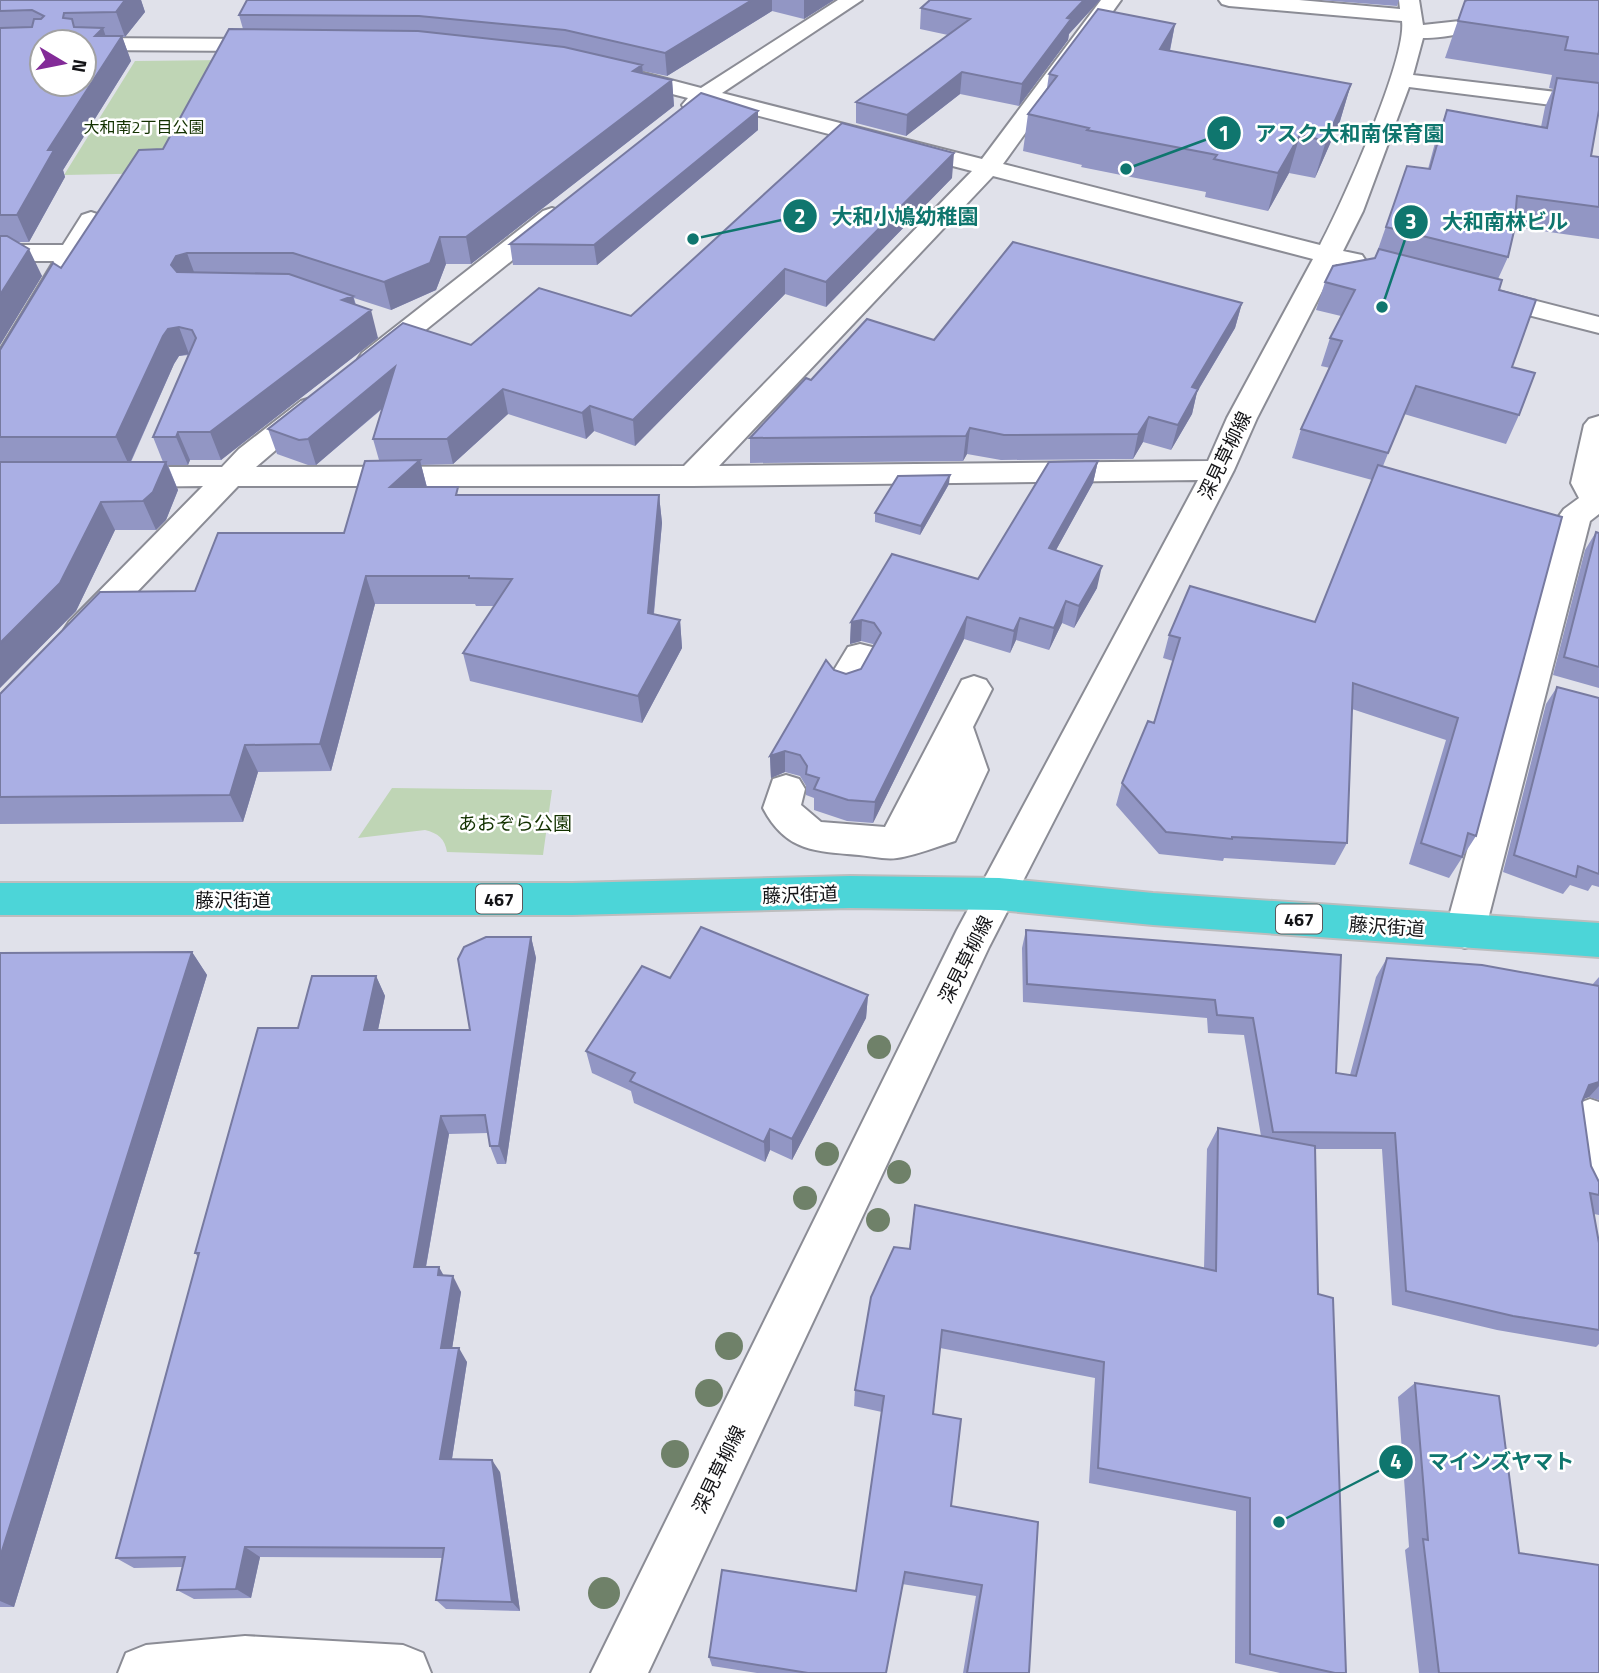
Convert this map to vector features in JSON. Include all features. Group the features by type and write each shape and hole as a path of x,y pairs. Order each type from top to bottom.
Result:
{"highway":[{"name":"藤沢街道","path":"0,898 572,899 850,892 999,894 1153,909 1599,940"}],"street":[{"path":"677,118 705,95 852,0"},
{"path":"692,476 988,168 1111,0"},
{"path":"1229,0 1412,16 1452,32 1482,26 1534,0"},
{"name":"深見草柳線","path":"619,1673 971,942 999,894 1351,211 1402,80 1412,16"},
{"path":"98,44 298,45"},
{"path":"604,70 1378,268"},
{"path":"1402,80 1599,104"},
{"path":"66,645 250,456 340,384 397,324 570,202"},
{"path":"0,374 91,220"},
{"path":"0,253 71,253"},
{"path":"1457,288 1599,325"},
{"path":"1465,931 1575,516 1597,502 1586,483 1599,425"},
{"path":"90,477 147,465 230,476 692,476 1219,470"},
{"path":"1530,684 1564,694"},
{"path":"786,789 782,808 792,821 813,836 896,842 942,830 969,770 955,727 974,689"},
{"path":"1590,1119 1599,1181"},
{"path":"146,1673 245,1664 403,1673"}],"green space":[{"name":"大和南2丁目公園","path":"228,60 168,173 64,175 135,61"},
{"name":"あおぞら公園","path":"392,788 552,790 543,855 447,852 440,837 425,830 358,838"}],"building":[{"path":"0,0 125,0 116,12 64,13 63,18 72,19 74,27 103,28 98,33 98,28 28,28 28,98 82,98 48,150 54,150 17,215 0,215 0,28 32,27 34,19 44,16 32,10 0,11"},
{"path":"247,0 752,0 665,53 565,30 419,16 239,15"},
{"path":"930,0 1084,0 1067,18 1071,19 1022,84 962,72 907,115 856,102 970,19 921,8"},
{"path":"1467,0 1599,0 1599,54 1565,50 1568,37 1458,21"},
{"path":"1098,9 1175,24 1160,49 1351,84 1326,141 1300,135 1278,173 1214,159 1217,155 1087,130 1089,128 1028,114 1057,76 1049,74"},
{"path":"229,29 418,31 564,47 642,65 633,71 672,80 466,237 440,237 430,263 384,282 293,253 187,253 176,256 171,265 177,272 289,274 353,296 342,300 371,310 210,432 178,432 176,437 153,437 196,338 192,330 179,327 168,329 163,336 116,437 0,437 0,350 53,263 61,268 139,150 163,149"},
{"path":"98,36 122,36 98,73"},
{"path":"1557,78 1599,83 1599,110 1591,156 1599,157 1599,207 1517,196 1514,231 1508,257 1386,227 1407,166 1430,169 1447,110 1547,128"},
{"path":"701,93 758,111 594,245 510,244"},
{"path":"842,123 954,153 826,282 785,269 633,420 590,406 582,413 503,389 447,439 373,439 395,367 308,439 299,440 268,429 403,323 471,345 539,288 631,316"},
{"path":"0,236 7,236 29,249 0,295"},
{"path":"1013,242 1242,303 1192,387 1198,389 1178,425 1149,417 1138,434 1004,435 970,428 966,436 750,438 806,378 811,380 867,319 934,340"},
{"path":"1379,249 1502,280 1499,290 1536,300 1512,367 1535,373 1519,415 1416,386 1388,453 1301,429 1342,341 1330,338 1355,290 1325,282 1333,266 1375,258"},
{"path":"420,460 390,487 458,487 456,495 659,495 648,613 680,620 638,696 463,653 512,579 469,576 366,576 320,744 245,745 230,795 0,797 0,694 100,592 195,591 218,533 344,533 365,461"},
{"path":"1098,461 1049,548 1102,566 1079,606 1066,601 1054,628 1020,618 1014,631 967,617 875,802 848,800 814,789 819,778 806,774 807,766 800,755 785,751 770,756 826,660 834,670 846,674 861,669 881,633 874,623 862,620 851,622 892,554 978,579 1049,462"},
{"path":"0,462 166,462 153,492 143,501 101,502 60,583 0,643"},
{"path":"1378,465 1562,517 1476,836 1468,833 1462,857 1421,843 1458,718 1353,683 1347,843 1232,839 1166,832 1122,783 1148,721 1154,723 1180,638 1169,635 1190,586 1315,622"},
{"path":"950,475 921,526 875,513 898,476"},
{"path":"1596,532 1599,533 1599,667 1564,657"},
{"path":"1557,687 1599,698 1599,874 1578,866 1576,877 1514,855"},
{"path":"701,927 868,995 792,1139 770,1129 764,1142 630,1081 635,1073 586,1051 642,966 670,978"},
{"path":"1026,930 1341,955 1336,1073 1356,1076 1387,958 1482,965 1599,986 1599,1082 1589,1085 1582,1102 1591,1166 1599,1182 1599,1195 1590,1193 1599,1243 1599,1330 1513,1316 1406,1291 1395,1133 1273,1132 1253,1018 1217,1015 1215,1000 1027,984"},
{"path":"486,937 531,937 499,1146 490,1146 485,1115 441,1116 414,1267 439,1267 438,1275 453,1276 441,1348 459,1348 440,1459 492,1460 512,1602 436,1600 444,1548 245,1547 236,1589 177,1590 185,1557 116,1558 199,1253 195,1253 258,1028 298,1028 312,976 376,976 364,1030 470,1030 458,959 464,947"},
{"path":"192,952 0,1557 0,953"},
{"path":"1218,1128 1315,1146 1318,1294 1333,1298 1346,1673 1335,1673 1250,1654 1250,1498 1098,1468 1104,1362 942,1330 933,1414 961,1419 951,1506 1038,1522 1029,1673 967,1673 982,1585 905,1572 886,1673 808,1673 709,1657 722,1570 856,1591 884,1396 855,1390 871,1297 894,1247 910,1249 915,1205 1216,1271"},
{"path":"1415,1383 1499,1396 1519,1553 1599,1565 1599,1673 1439,1673 1423,1539 1428,1540"}],"place":[{"name":"アスク大和南保育園","path":"1126,169"},
{"name":"大和小鳩幼稚園","path":"693,239"},
{"name":"大和南林ビル","path":"1382,307"},
{"name":"マインズヤマト","path":"1279,1522"}]}
